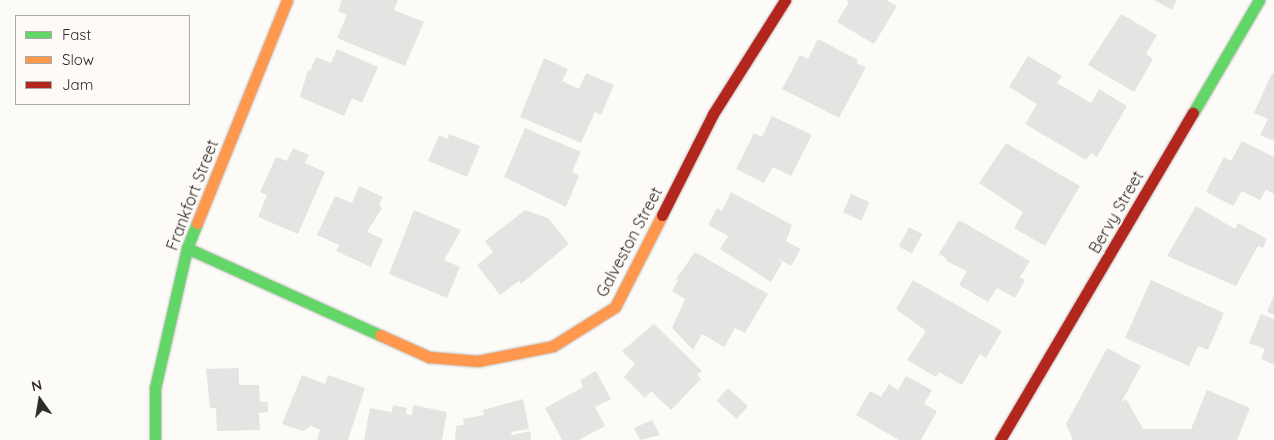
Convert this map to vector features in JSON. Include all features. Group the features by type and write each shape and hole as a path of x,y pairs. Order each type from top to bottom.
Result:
{"street":[{"name":"Frankfort Street","path":"155,440 155,388 187,248 286,0"},
{"name":"Galveston Street","path":"187,248 429,357 478,361 553,346 615,307 713,114 785,0"},
{"name":"Bervy Street","path":"1000,440 1259,0"}],"building":[{"path":"342,0 398,0 394,10 424,22 405,66 337,38 347,15 338,11"},
{"path":"846,0 886,0 897,6 874,44 837,22 849,2"},
{"path":"1154,0 1177,0 1172,10"},
{"path":"1121,14 1157,35 1146,54 1153,59 1134,92 1088,65"},
{"path":"818,39 858,60 856,63 866,67 839,118 782,89 800,55 808,59"},
{"path":"337,49 378,67 362,103 352,98 344,116 300,97 308,70 310,71 316,57 331,63"},
{"path":"1028,56 1062,76 1057,83 1091,103 1099,89 1127,106 1097,157 1091,153 1086,160 1025,124 1037,104 1009,87"},
{"path":"544,58 568,69 562,81 579,89 586,73 614,85 601,115 595,112 581,143 520,117"},
{"path":"1272,73 1274,74 1274,141 1260,135 1268,119 1254,113"},
{"path":"772,116 812,135 791,176 773,167 764,183 736,169 754,133 762,137"},
{"path":"525,128 581,152 572,172 579,176 566,207 504,177"},
{"path":"449,134 480,146 467,177 428,161 439,135 448,139"},
{"path":"1242,141 1274,157 1274,194 1266,190 1260,200 1242,191 1233,206 1206,192 1224,157 1231,161"},
{"path":"1006,143 1080,186 1045,246 1014,228 1023,212 979,183"},
{"path":"293,148 309,155 305,163 325,172 298,234 258,217 267,195 260,192 276,157 287,161"},
{"path":"359,186 383,197 379,205 382,208 367,232 383,239 371,267 336,251 339,245 317,235 335,196 352,203"},
{"path":"731,192 792,225 786,241 801,249 791,266 777,258 782,263 771,282 720,249 728,236 708,225 717,208 722,211"},
{"path":"851,194 869,202 861,220 843,212"},
{"path":"1196,206 1235,229 1238,223 1267,239 1263,248 1258,246 1236,286 1167,256"},
{"path":"414,210 461,230 444,260 460,267 447,298 389,274"},
{"path":"525,210 548,218 569,244 521,284 519,281 500,295 477,265 493,252 485,241"},
{"path":"959,220 1030,261 1020,277 1025,280 1015,298 997,288 988,302 959,285 967,271 946,261 947,259 939,254"},
{"path":"909,227 922,234 912,253 899,246"},
{"path":"695,252 768,294 745,333 735,328 724,347 702,334 693,350 672,328 685,299 672,291 678,280 676,279"},
{"path":"913,280 1002,331 986,358 980,354 962,385 939,372 936,377 907,360 926,331 896,309"},
{"path":"1151,280 1224,313 1208,350 1198,346 1189,366 1125,338"},
{"path":"1274,295 1274,315 1267,312"},
{"path":"1261,314 1274,319 1274,365 1261,359 1265,349 1249,343"},
{"path":"654,324 702,371 697,375 701,379 671,410 651,391 645,398 624,377 635,364 622,351"},
{"path":"1107,348 1141,366 1122,401 1126,399 1143,429 1191,429 1207,390 1250,408 1237,440 1073,440 1066,424"},
{"path":"239,368 239,385 259,385 260,402 268,402 268,412 259,413 260,430 217,431 216,408 210,408 206,369"},
{"path":"596,371 611,399 595,407 605,426 579,440 562,440 545,408 583,387 580,380"},
{"path":"302,375 325,384 328,375 365,388 348,440 319,440 317,439 320,430 311,426 303,431 282,424"},
{"path":"906,376 932,390 924,404 937,411 921,440 899,440 856,415 870,391 881,397 889,384 898,390"},
{"path":"728,388 748,406 737,419 717,401"},
{"path":"523,399 529,429 511,432 512,435 530,431 531,440 455,440 456,426 464,425 463,419 484,415 483,410"},
{"path":"393,405 407,408 406,414 412,415 413,405 447,412 442,440 364,440 370,408 392,412"},
{"path":"652,420 660,435 640,440 634,428"}],"traffic: fast":[{"path":"1193,113 1259,0"},
{"path":"155,440 155,388 187,248 197,223"},
{"path":"187,248 380,335"}],"traffic: slow":[{"path":"197,223 287,0"},
{"path":"380,335 429,357 478,361 553,346 615,307 662,215"}],"traffic: jam":[{"path":"662,215 713,114 785,0"},
{"path":"1000,440 1193,113"}]}
